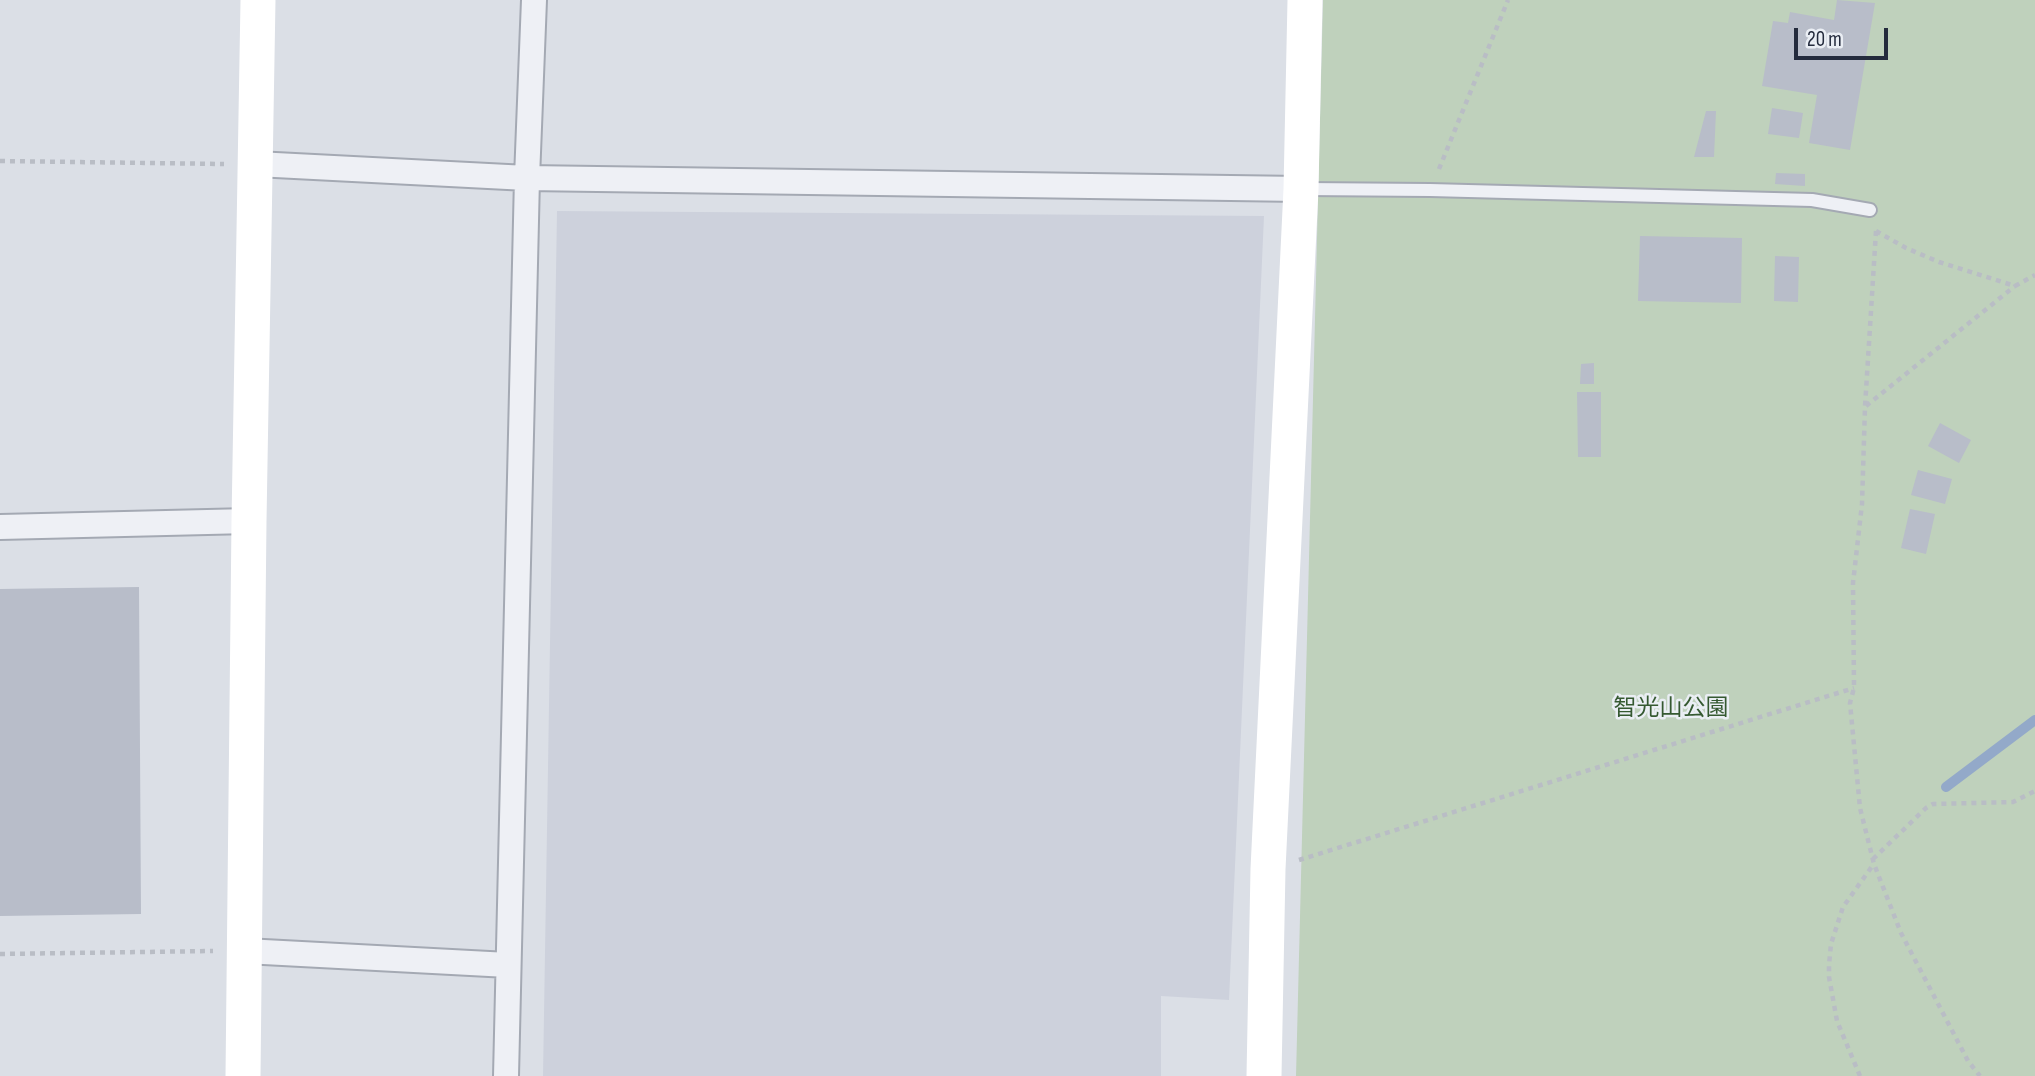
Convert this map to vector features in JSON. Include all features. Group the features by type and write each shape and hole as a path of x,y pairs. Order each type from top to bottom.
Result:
{"street":[{"path":"243,1076 258,0"},
{"path":"506,1076 527,178 534,0"},
{"path":"1265,1076 1268,869 1301,189 1305,0"},
{"path":"256,164 527,178 1301,189"},
{"path":"0,527 249,521"},
{"path":"245,951 508,965"}],"lane":[{"path":"1301,189 1812,200 1870,210"}],"path":[{"path":"1430,190 1508,0"},
{"path":"0,161 256,164"},
{"path":"1870,210 1876,231 1862,504 1853,583 1854,688 1850,703 1860,808 1873,862 1901,933 1968,1061 1980,1076"},
{"path":"1876,231 1906,248 1940,262 2014,286"},
{"path":"1865,407 2014,286 2035,275"},
{"path":"1268,869 1854,688"},
{"path":"1860,1076 1837,1021 1829,977 1833,934 1843,907 1873,862 1926,808 1933,804 2013,802 2035,791"},
{"path":"0,954 245,951"}],"shaded area":[{"path":"557,211 1264,216 1229,1000 1161,996 1161,1076 543,1076"}],"green space":[{"name":"智光山公園","path":"1323,0 2035,0 2035,1076 1296,1076"}],"building":[{"path":"1837,0 1875,3 1850,150 1809,143 1817,95 1762,86 1773,21 1788,23 1790,12 1834,20"},
{"path":"1772,108 1803,113 1799,138 1768,134"},
{"path":"1706,111 1716,111 1714,157 1694,157"},
{"path":"1776,173 1805,174 1805,186 1775,184"},
{"path":"1640,236 1742,238 1741,303 1638,301"},
{"path":"1775,256 1799,257 1798,302 1774,301"},
{"path":"1594,363 1594,384 1580,384 1581,364"},
{"path":"1577,392 1601,392 1601,457 1578,457"},
{"path":"1940,423 1971,440 1959,463 1928,446"},
{"path":"1918,470 1952,479 1945,504 1911,495"},
{"path":"1910,509 1935,514 1926,554 1901,548"},
{"path":"139,587 141,914 0,916 0,589"}],"waterway":[{"path":"1946,787 2035,720"}]}
